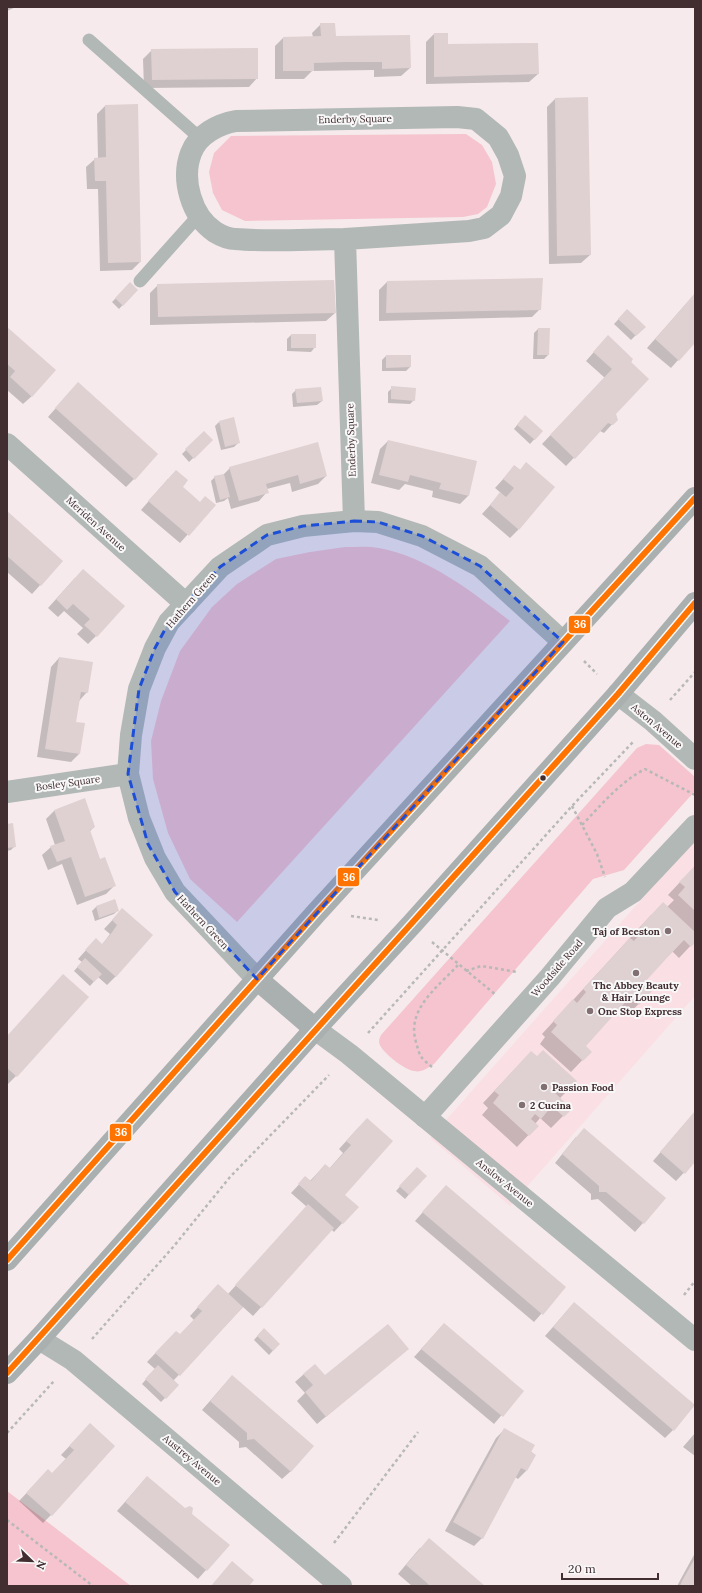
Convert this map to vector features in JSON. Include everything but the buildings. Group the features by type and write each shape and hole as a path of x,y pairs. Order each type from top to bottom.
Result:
{"main road":[{"path":"7,1260 317,912 695,498"},
{"path":"7,1373 39,1340 315,1029 412,924 618,694 695,603"},
{"path":"257,979 315,1029"}],"street":[{"name":"Enderby Square","path":"457,117 476,119 498,137 508,154 515,176 511,196 501,215 484,228 469,231 344,238 233,239 216,232 202,220 199,215 189,192 188,170 191,152 201,139 212,129 223,123 236,121 457,117"},
{"name":"Enderby Square","path":"344,238 354,521"},
{"name":"Meriden Avenue","path":"7,444 186,604"},
{"name":"Hathern Green","path":"257,979 175,892 148,844 139,818 128,774 131,735 139,689 155,648 169,622 220,566 268,535 303,526 354,521 378,522 422,536 480,566 563,642"},
{"name":"Aston Avenue","path":"618,694 653,721 695,759"},
{"name":"Bosley Square","path":"7,792 128,774"},
{"name":"Woodside Road","path":"425,1117 550,977 607,908 633,892 695,826"},
{"name":"Anslow Avenue","path":"315,1029 349,1054 695,1340"},
{"name":"Austrey Avenue","path":"39,1340 73,1360 341,1586"}],"lane":[{"path":"89,40 201,139"},
{"path":"140,281 199,215"}],"path":[{"path":"563,642 618,694"},
{"path":"582,825 616,789 632,776 645,769 695,795"},
{"path":"572,806 597,854 614,904"},
{"path":"317,912 412,924 465,971 518,1012"},
{"path":"454,1085 420,1057 414,1036 413,1022 421,1004 458,965"},
{"path":"465,971 481,966 550,977"},
{"path":"317,1566 418,1432"},
{"path":"7,1520 93,1586"}],"highlighted area":[{"path":"354,521 378,522 422,536 480,566 563,642 257,979 175,892 148,844 128,774 139,689 155,648 169,622 220,567 267,535 303,526"}],"shaded area":[{"path":"466,134 482,145 492,162 496,184 487,207 478,214 463,217 245,221 222,210 213,193 209,172 214,153 231,136"},
{"path":"345,547 379,548 397,552 415,559 432,567 464,587 510,621 237,922 190,879 168,833 153,779 151,741 161,701 180,651 212,607 237,584 276,559"},
{"path":"646,744 659,745 694,776 694,792 624,870 593,879 434,1064 424,1070 417,1071 406,1068 391,1058 380,1046 379,1041 381,1035 637,748"},
{"path":"695,839 695,996 510,1206 430,1138"},
{"path":"7,1491 131,1586 7,1586"}],"transit line":[{"name":"36","path":"7,1260 317,912 695,498"},
{"name":"36","path":"7,1373 618,694 695,603"}],"place":[{"name":"Taj of Beeston","path":"668,931"},
{"name":"The Abbey Beauty & Hair Lounge","path":"636,973"},
{"name":"One Stop Express","path":"590,1011"},
{"name":"Passion Food","path":"544,1087"},
{"name":"2 Cucina","path":"522,1105"}]}
